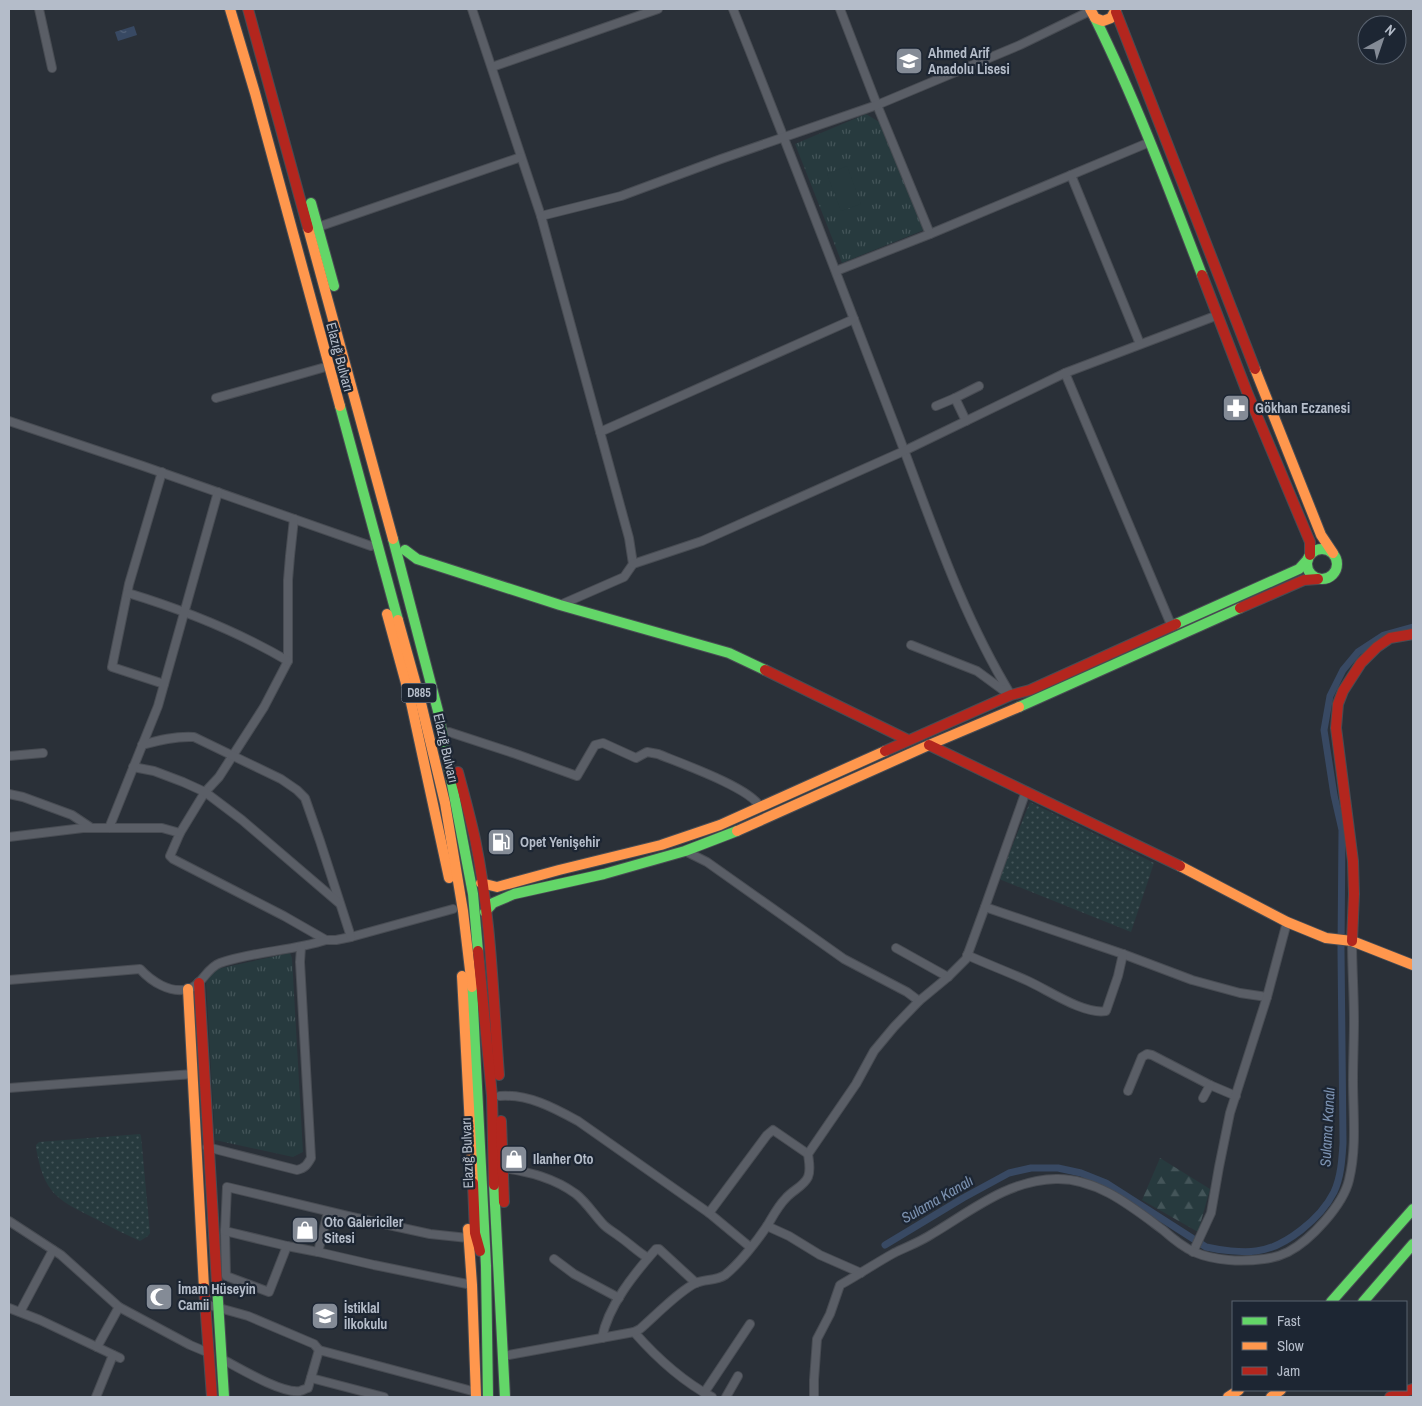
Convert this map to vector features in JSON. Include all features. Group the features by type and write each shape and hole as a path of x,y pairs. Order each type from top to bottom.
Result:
{"main road":[{"path":"230,9 241,75 371,546 410,698 437,822 450,886 462,983 474,1233 486,1266"},
{"name":"Elazığ Bulvarı","path":"230,9 255,93 420,699 445,803 463,911 473,999 486,1266 488,1397"},
{"path":"249,9 272,69 318,227 405,550 475,839 489,948 500,1096 505,1212 498,1260"},
{"name":"Elazığ Bulvarı","path":"249,9 395,547 441,729 472,894 476,918 492,1096 493,1167 505,1397"},
{"path":"1091,13 1098,21 1107,21 1114,16 1116,10"},
{"path":"485,912 493,903 514,894 604,874 685,851 723,837 929,745 989,721 1304,580 1328,578 1335,572 1337,562 1321,534 1302,489 1116,10"},
{"path":"1091,13 1111,50 1163,173 1247,392 1310,542 1308,569 1318,578"},
{"path":"481,882 497,887 661,845 720,825 1011,695 1030,690 1299,569 1314,551 1324,549 1333,553"},
{"path":"405,550 417,559 560,605 729,653 908,740"},
{"path":"409,568 417,559"},
{"path":"1350,941 1354,894 1353,861 1336,728 1338,704 1343,692 1361,663 1377,647 1390,638 1413,634"},
{"path":"929,745 1188,870 1287,922 1326,938 1350,941 1413,964"},
{"path":"199,983 203,1081 220,1308 224,1397"},
{"path":"188,989 205,1304 212,1397"},
{"path":"473,1194 467,1217 472,1286 476,1395"},
{"path":"1332,1301 1413,1209"},
{"path":"1363,1301 1413,1244"},
{"path":"1390,1397 1413,1389"}],"street":[{"path":"39,9 52,68"},
{"path":"472,9 541,216 629,538 633,564"},
{"path":"492,67 658,9"},
{"path":"733,9 785,138 942,553 993,666 1011,695"},
{"path":"840,9 876,105 930,234"},
{"path":"541,216 621,196 876,105 1091,13"},
{"path":"836,271 1150,142"},
{"path":"318,227 522,157"},
{"path":"1070,175 1140,344"},
{"path":"560,605 624,576 633,564 702,541 904,451 1066,373 1218,315"},
{"path":"600,432 854,319"},
{"path":"216,398 322,368"},
{"path":"1066,373 1172,627"},
{"path":"936,406 979,386"},
{"path":"955,398 966,421"},
{"path":"9,420 371,546"},
{"path":"162,472 129,584 112,667 164,684"},
{"path":"109,828 158,706 218,492"},
{"path":"294,519 288,580 288,660 264,707 219,777 206,792 180,833 170,853 171,858 275,911 326,940"},
{"path":"128,593 184,612 247,638 288,660"},
{"path":"911,645 977,671 1011,695"},
{"path":"448,732 577,776 598,743 636,758 647,752 658,754 736,787 757,801 760,807"},
{"path":"142,745 165,738 194,737 281,780 297,790 305,798 351,937"},
{"path":"9,756 43,753"},
{"path":"133,767 154,771 206,792 340,904"},
{"path":"503,1356 634,1332 647,1323 681,1292 696,1283 716,1279 724,1275 750,1247 767,1226 779,1205 807,1179 810,1171 808,1154 856,1084 874,1052 894,1027 919,1001 966,959 1026,791"},
{"path":"9,794 23,797 72,815 91,828"},
{"path":"9,837 83,828 162,828 180,833"},
{"path":"685,851 707,862 844,959 907,992 919,1001"},
{"path":"985,907 1123,954 1192,980 1240,993 1267,997"},
{"path":"9,980 140,969 148,977 161,985 176,990 188,989 199,983 207,972 218,964 247,955 351,937 453,909"},
{"path":"1195,1249 1212,1214 1230,1113 1267,997 1287,922"},
{"path":"814,1397 817,1339 830,1314 840,1285 894,1253 930,1235 1000,1192 1035,1181 1055,1178 1070,1179 1100,1188 1195,1249 1214,1258 1236,1260 1274,1258 1290,1251 1314,1232 1344,1193 1348,1180 1354,1138 1354,1021 1350,941"},
{"path":"207,1147 297,1170 303,1169 311,1158 300,962 301,947"},
{"path":"896,948 948,977"},
{"path":"967,955 1029,981 1076,1005 1101,1012 1106,1011 1123,954"},
{"path":"1128,1091 1142,1057 1146,1054 1152,1055 1210,1085 1236,1096"},
{"path":"9,1088 193,1074"},
{"path":"1203,1098 1210,1085"},
{"path":"500,1096 510,1095 532,1099 578,1121 709,1213 750,1247"},
{"path":"709,1213 767,1134 773,1130 808,1154"},
{"path":"503,1168 550,1179 563,1186 587,1204 603,1224 648,1258"},
{"path":"287,1246 269,1292 226,1276 225,1231 227,1187 328,1212 430,1234 468,1238"},
{"path":"318,1252 328,1212"},
{"path":"9,1221 53,1250 119,1307 209,1354"},
{"path":"767,1226 789,1236 820,1255 861,1273"},
{"path":"225,1231 472,1286"},
{"path":"602,1338 604,1324 618,1298 656,1249 659,1249 696,1283"},
{"path":"20,1312 53,1250"},
{"path":"554,1259 574,1274 618,1298"},
{"path":"205,1304 248,1316 314,1344 319,1350 476,1395"},
{"path":"97,1347 119,1307"},
{"path":"9,1308 40,1320 117,1356 96,1397"},
{"path":"701,1394 750,1324"},
{"path":"634,1332 685,1381 701,1394 712,1397"},
{"path":"304,1397 319,1350"},
{"path":"222,1359 275,1386 300,1391 308,1388"},
{"path":"726,1397 738,1376"},
{"path":"311,1378 384,1397"}],"green space":[{"path":"866,114 881,123 924,230 842,263 795,144"},
{"path":"847,166 861,204 841,211 827,174"},
{"path":"1030,802 1154,863 1131,932 999,879"},
{"path":"290,953 292,958 303,1152 293,1157 215,1140 206,981 212,970"},
{"path":"140,1134 150,1233 140,1241 70,1205 53,1192 43,1175 36,1145 39,1142"},
{"path":"1160,1158 1210,1189 1198,1232 1142,1200"}],"water":[{"path":"134,26 137,35 118,41 115,32"}],"waterway":[{"name":"Sulama Kanalı","path":"885,1245 1009,1173 1031,1168 1058,1168 1081,1173 1106,1183 1206,1247 1217,1249 1244,1252 1267,1249 1290,1238 1320,1212 1334,1192 1341,1168 1343,1143 1342,830 1334,795 1324,730 1330,696 1343,670 1358,652 1384,635 1413,627"}],"traffic: fast":[{"path":"1095,18 1138,113 1202,275"},
{"path":"311,203 334,286"},
{"path":"340,406 398,620"},
{"path":"393,539 438,711 473,894 478,951"},
{"path":"1322,549 1333,553 1337,564 1333,575 1322,579 1311,575 1307,564 1311,553 1322,549"},
{"path":"405,550 417,559 560,605 729,653 765,670"},
{"path":"1176,624 1299,569 1308,559"},
{"path":"1019,707 1240,608"},
{"path":"485,912 493,903 514,894 604,874 685,851 737,831"},
{"path":"472,987 486,1266 488,1397"},
{"path":"494,1185 505,1397"},
{"path":"1332,1301 1413,1209"},
{"path":"1364,1301 1413,1244"},
{"path":"217,1285 224,1397"}],"traffic: slow":[{"path":"230,9 255,93 340,406"},
{"path":"1090,9 1095,18 1103,21 1111,18 1116,9"},
{"path":"308,228 393,539"},
{"path":"1255,369 1321,535 1333,553"},
{"path":"387,614 410,698 449,878"},
{"path":"398,620 420,699 445,803 463,911 472,987"},
{"path":"737,831 1019,707"},
{"path":"481,883 497,887 661,845 720,825 885,751"},
{"path":"1180,866 1287,922 1326,938 1352,941 1413,965"},
{"path":"462,976 473,1183"},
{"path":"188,989 204,1288"},
{"path":"468,1229 476,1397"},
{"path":"1228,1397 1237,1391"},
{"path":"1271,1397 1280,1391"}],"traffic: jam":[{"path":"248,9 308,228"},
{"path":"1116,12 1255,369"},
{"path":"1202,275 1247,392 1310,542 1310,555"},
{"path":"1240,608 1304,580 1318,579"},
{"path":"885,751 1011,695 1030,690 1176,624"},
{"path":"1352,941 1353,861 1336,728 1338,704 1343,691 1361,663 1377,647 1390,638 1413,634"},
{"path":"765,670 908,740"},
{"path":"929,745 1180,866"},
{"path":"458,772 475,839 485,897 499,1075"},
{"path":"478,951 492,1096 494,1185"},
{"path":"199,983 217,1285"},
{"path":"501,1121 504,1202"},
{"path":"473,1183 475,1233 480,1251"},
{"path":"204,1288 212,1397"},
{"path":"1390,1397 1413,1389"}],"place":[{"name":"Ahmed Arif Anadolu Lisesi","path":"909,61"},
{"name":"Gökhan Eczanesi","path":"1236,408"},
{"name":"Opet Yenişehir","path":"501,842"},
{"name":"Ilanher Oto","path":"514,1159"},
{"name":"Oto Galericiler Sitesi","path":"305,1230"},
{"name":"İmam Hüseyin Camii","path":"159,1297"},
{"name":"İstiklal İlkokulu","path":"325,1316"}]}
